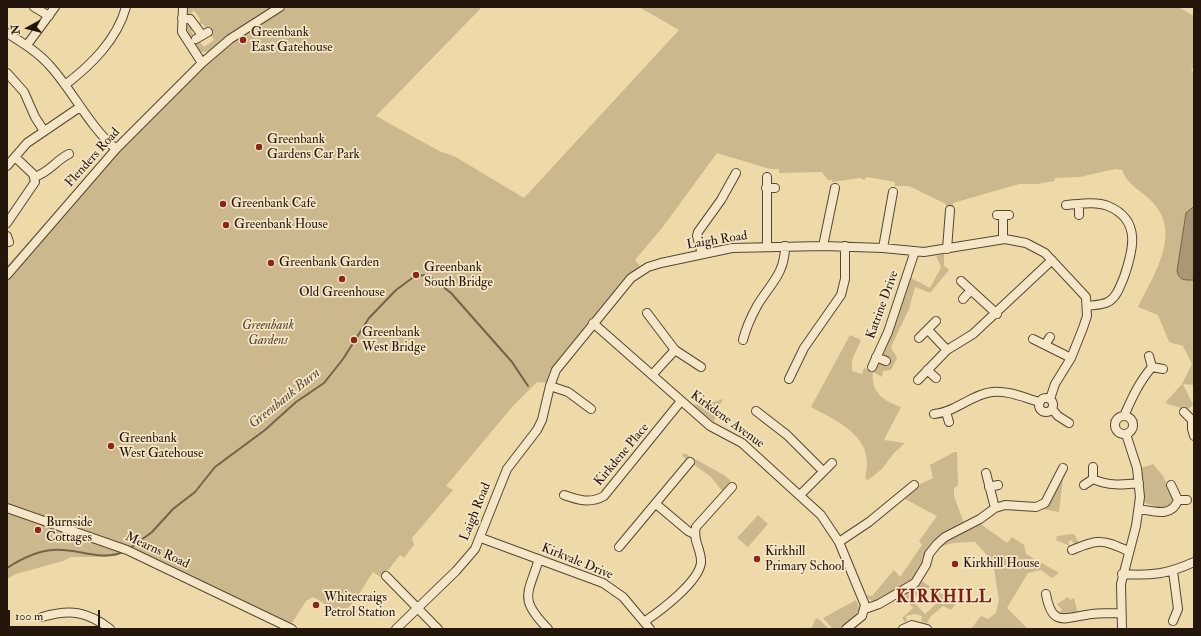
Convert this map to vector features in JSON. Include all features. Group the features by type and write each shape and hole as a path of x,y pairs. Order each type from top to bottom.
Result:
{"street":[{"path":"34,7 49,16"},
{"path":"27,45 55,7"},
{"path":"65,85 90,64 101,52 115,32 126,7"},
{"path":"183,7 181,26 184,36 202,63"},
{"name":"Flenders Road","path":"7,275 116,149 202,63 230,40 280,7"},
{"path":"182,18 190,19 202,35"},
{"path":"7,33 27,45 50,65 80,107 116,149"},
{"path":"7,73 24,92 35,117 44,131"},
{"path":"7,166 28,143 80,107"},
{"path":"34,177 45,173 63,155"},
{"path":"7,223 33,186 34,177 15,156"},
{"path":"766,247 771,188 767,177"},
{"path":"702,254 697,236 698,232 737,178"},
{"path":"823,246 830,197 835,188"},
{"path":"883,248 890,197"},
{"path":"1079,204 1079,215"},
{"path":"1066,205 1099,204 1108,206 1117,211 1129,225 1133,243 1132,252 1116,296 1108,302 1087,306 1087,316 1071,358 1055,384 1050,399 1053,402 1052,409 1058,416 1068,423"},
{"path":"947,249 950,214 958,219"},
{"path":"1003,215 1003,239"},
{"name":"Laigh Road","path":"396,629 467,561 481,538 507,469 537,430 542,420 550,386 556,370 631,278 639,272 661,263 732,248 846,246 934,251 1003,239 1026,243 1036,248 1052,260 1080,288 1086,297 1087,306"},
{"path":"743,340 744,326 775,282 785,262 785,246"},
{"path":"793,376 811,337 830,314 841,295 845,279 846,246"},
{"name":"Katrine Drive","path":"872,367 888,332 915,251"},
{"path":"918,380 947,350 973,334 997,314 1052,260"},
{"path":"961,281 997,314"},
{"path":"963,298 971,290"},
{"path":"648,318 675,350 692,365 701,367"},
{"path":"919,338 936,321"},
{"name":"Kirkdene Avenue","path":"593,323 710,426 742,443 800,495 827,522 839,542 865,609"},
{"path":"928,330 947,350"},
{"path":"1045,345 1050,336"},
{"path":"1033,339 1071,358"},
{"path":"652,375 675,350"},
{"path":"1149,356 1152,367"},
{"path":"876,357 886,361"},
{"path":"1152,367 1163,369"},
{"path":"1124,416 1136,388 1152,367"},
{"path":"927,370 936,378"},
{"path":"550,386 568,392 588,404"},
{"path":"934,414 946,412 992,392 1005,393 1040,402 1046,398 1050,399"},
{"name":"Kirkdene Place","path":"567,499 589,502 604,496 681,401"},
{"path":"1040,402 1042,410 1049,412 1052,409"},
{"path":"946,412 948,422"},
{"path":"1184,412 1193,420 1192,430 1194,436"},
{"path":"759,416 787,435 823,471"},
{"path":"1118,416 1124,416 1130,420 1134,426 1131,432 1126,434 1116,430 1114,424 1118,416"},
{"path":"1122,629 1120,593 1122,574 1136,526 1139,509 1139,483 1126,434"},
{"path":"619,547 690,462"},
{"path":"800,495 832,463"},
{"path":"846,629 862,616 865,609 879,604 915,583 926,566 929,554 945,537 980,519 995,508 1005,505 1036,507 1045,503 1063,468"},
{"path":"1092,468 1093,479"},
{"path":"986,473 995,508"},
{"path":"1093,479 1104,484 1112,485 1139,483"},
{"path":"1084,485 1093,479"},
{"path":"1139,509 1163,513 1177,504 1178,500 1171,484"},
{"path":"989,487 998,485"},
{"path":"839,542 869,522 909,486"},
{"path":"644,622 677,597 695,576 701,562 694,534 700,522 732,487"},
{"path":"1178,500 1187,500"},
{"path":"656,504 688,531 694,534"},
{"name":"Mearns Road","path":"7,508 118,546 281,627 292,629"},
{"path":"1079,537 1083,546"},
{"name":"Kirkvale Drive","path":"481,538 603,583 623,597 650,629"},
{"path":"1072,550 1101,541 1128,551"},
{"path":"539,559 529,586 528,601 534,614 548,629"},
{"path":"1122,574 1145,576 1173,571 1194,562"},
{"path":"1173,571 1178,609 1173,621"},
{"path":"386,576 438,629"},
{"path":"1046,594 1044,605 1056,617 1062,620 1092,614 1121,613"},
{"path":"1178,609 1187,611"},
{"path":"42,616 58,612 81,613 92,616 110,629"},
{"path":"903,629 912,625 927,629"}],"green space":[{"path":"186,7 275,7 211,51 201,52 192,43 188,34 186,21 188,21 193,30 191,31 198,43 200,42 204,47 214,40 203,24 198,26 200,19 194,10 189,16 186,15"},
{"name":"Greenbank Gardens","path":"284,7 482,7 376,116 441,152 454,156 524,198 679,30 639,7 1178,7 1194,16 1194,67 1191,69 1194,74 1194,385 1183,384 1193,405 1184,411 1181,408 1165,403 1182,384 1192,364 1183,346 1169,342 1158,315 1138,307 1162,257 1165,243 1165,230 1162,217 1155,205 1128,181 1122,170 1115,169 1080,177 1055,178 1054,181 1037,184 1019,184 953,203 954,207 946,207 946,204 909,186 895,186 895,182 867,177 864,180 860,178 832,182 832,180 828,180 822,172 779,173 779,169 770,169 717,153 662,228 635,260 640,266 627,277 563,356 547,383 537,382 512,407 446,486 453,490 412,538 414,545 404,558 400,555 382,578 373,572 355,600 340,617 322,602 313,597 306,601 292,623 267,615 133,549 107,557 71,557 63,561 16,574 7,579 7,279 117,151 211,59 251,27"},
{"path":"104,157 106,158 7,274 7,266"},
{"path":"944,254 944,266 949,270 930,293 915,287 909,309 891,347 897,358 891,370 883,371 882,377 873,372 874,385 880,395 889,402 901,407 884,440 905,443 894,453 882,469 868,480 865,478 867,464 865,452 861,442 834,419 811,407 850,335 861,340 852,360 852,371 862,374 864,368 873,371 875,365 880,362 907,281 910,282 911,278 930,288 941,267 936,256"},
{"path":"723,399 714,422 690,405 707,404"},
{"path":"954,452 957,452 958,485 954,488 954,496 965,526 947,534 918,577 880,599 871,601 865,595 872,596 894,570 900,577 922,545 919,541 937,516 903,498 914,487 933,478 930,465"},
{"path":"684,453 724,475 731,481 722,491 711,477 682,456"},
{"path":"1153,464 1163,476 1175,501 1169,508 1160,508 1145,503 1141,468"},
{"path":"1066,471 1063,478 1059,512 1037,508"},
{"path":"758,515 768,524 748,547 737,538"},
{"path":"978,522 1007,543 1012,537 1024,545 1026,554 1059,573 1052,578 1041,570 1028,573 1007,608 1028,629 971,629 981,616 988,619 996,613 999,600 993,562 975,542 945,545 939,549 935,553 920,580 956,603 951,610 943,606 930,617 927,624 921,621 922,616 914,614 906,616 907,621 905,622 902,618 913,608 899,592 915,583 942,542","holes":["925,587 939,601 925,614 912,600"]},
{"path":"1074,534 1079,542 1075,547 1072,540 1068,542 1070,546 1056,540 1057,536"},
{"path":"1068,597 1070,600 1074,598 1078,614 1057,615 1062,610 1057,604"},
{"path":"856,600 859,611 840,629 833,629 823,618"},
{"path":"816,618 820,620 829,629 811,629"}],"shaded area":[{"path":"1194,207 1194,280 1185,280 1179,277 1177,271 1186,213"}],"waterway":[{"name":"Greenbank Burn","path":"129,549 152,532 173,509 195,492 215,467 265,430 296,402 324,383 343,359 369,318 396,290 415,276 425,275 435,280 451,293 512,362 528,386"},
{"name":"Greenbank Burn","path":"7,568 29,556 47,551 70,550 97,555 115,555 123,552"}],"place":[{"name":"Greenbank East Gatehouse","path":"243,40"},
{"name":"Greenbank Gardens Car Park","path":"259,147"},
{"name":"Greenbank Cafe","path":"223,204"},
{"name":"Greenbank House","path":"226,225"},
{"name":"Greenbank Garden","path":"271,263"},
{"name":"Greenbank South Bridge","path":"416,275"},
{"name":"Old Greenhouse","path":"342,279"},
{"name":"Greenbank West Bridge","path":"354,340"},
{"name":"Greenbank West Gatehouse","path":"111,446"},
{"name":"Burnside Cottages","path":"38,530"},
{"name":"Kirkhill Primary School","path":"757,559"},
{"name":"Kirkhill House","path":"955,564"},
{"name":"Whitecraigs Petrol Station","path":"316,605"}],"district":[{"name":"KIRKHILL","path":"944,598"}]}
